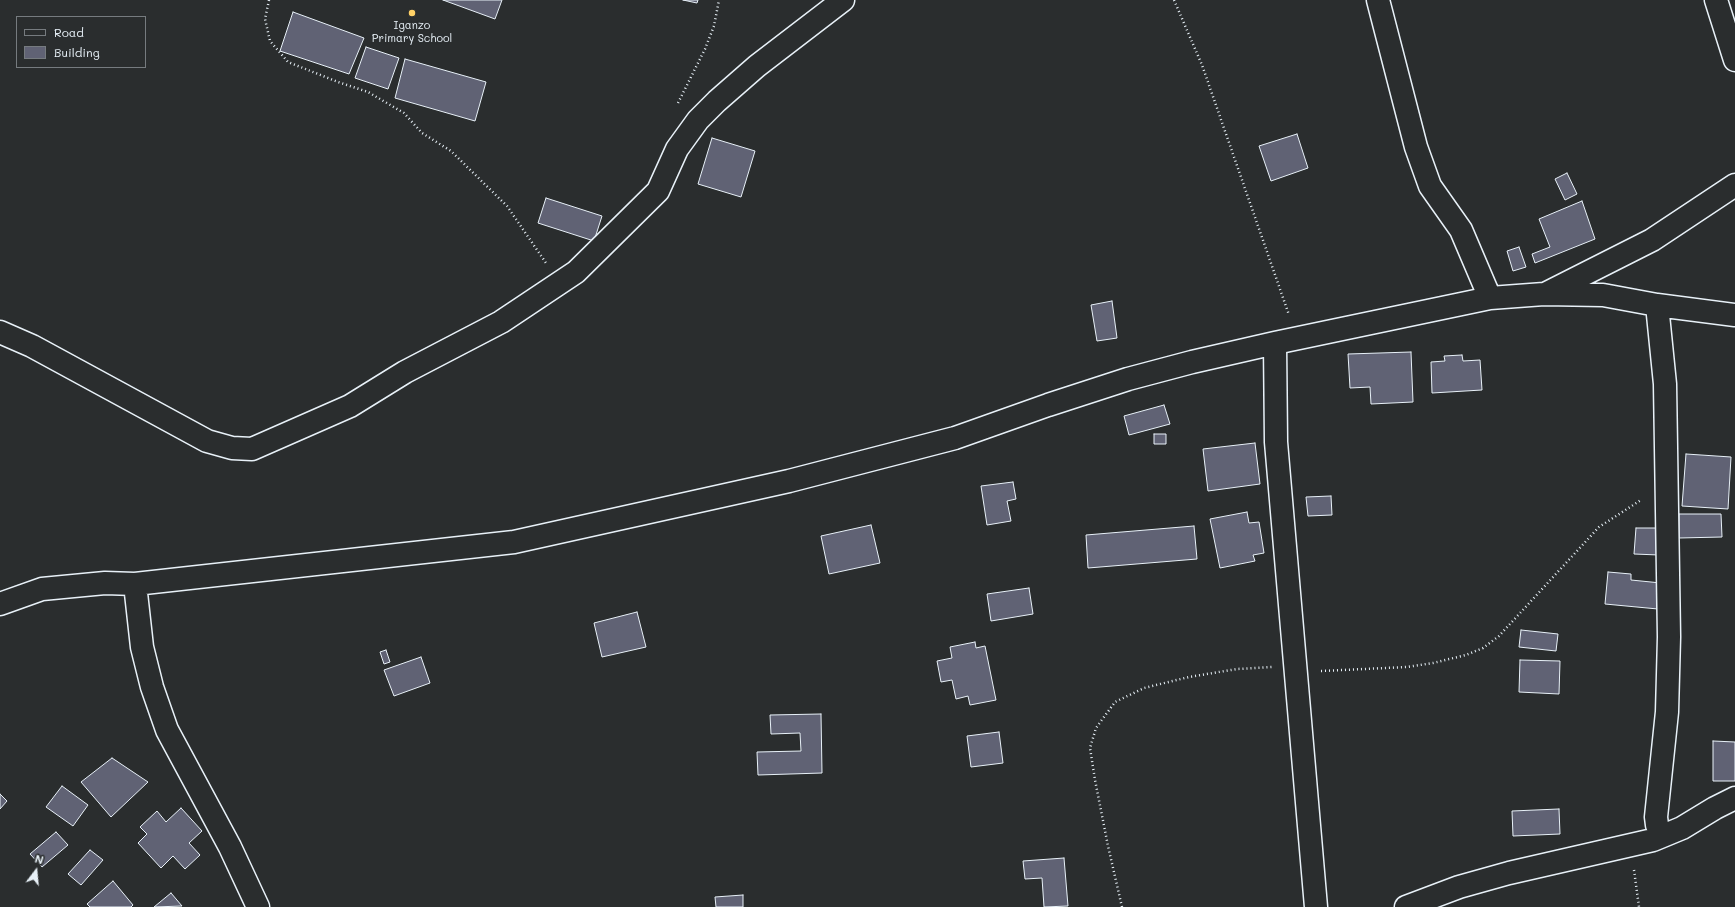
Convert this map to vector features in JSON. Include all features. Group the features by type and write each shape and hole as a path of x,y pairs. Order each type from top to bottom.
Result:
{"street":[{"path":"0,332 32,346 207,441 232,448 252,449 350,406 405,372 501,322 576,272 658,191 677,149 698,120 757,66 843,0"},
{"path":"1378,0 1416,147 1430,186 1461,230 1490,298"},
{"path":"1716,0 1735,60"},
{"path":"1544,294 1652,240 1735,185"},
{"path":"0,604 42,589 105,583 135,584 514,542 789,481 948,440 1128,379 1275,343 1490,298 1544,294 1603,295 1657,305 1735,316"},
{"path":"1657,305 1665,384 1669,676 1667,712 1656,817 1657,825 1662,836"},
{"path":"1275,343 1276,442 1316,907"},
{"path":"135,584 142,647 152,687 167,730 230,847 258,907"},
{"path":"1406,907 1459,887 1502,875 1631,846 1662,836 1682,828 1735,798"}],"path":[{"path":"269,0 265,19 270,41 288,62 368,92 404,113 422,133 451,151 507,206 545,261 557,284"},
{"path":"675,110 705,49 714,26 719,0"},
{"path":"1174,0 1202,65 1297,339"},
{"path":"1122,907 1108,846 1090,748 1096,728 1115,702 1144,688 1189,677 1237,669 1407,667 1434,663 1466,655 1483,648 1504,631 1599,527 1667,484"},
{"path":"1631,846 1639,907"}],"building":[{"path":"443,0 502,0 495,19"},
{"path":"683,0 698,0 697,3"},
{"path":"293,12 364,38 349,74 280,51"},
{"path":"366,47 399,58 388,89 355,78"},
{"path":"405,59 486,82 475,121 395,98"},
{"path":"1297,134 1308,168 1271,181 1259,146"},
{"path":"712,138 755,151 741,197 698,184"},
{"path":"1567,173 1577,194 1565,200 1555,179"},
{"path":"546,198 602,216 594,241 538,223"},
{"path":"1582,201 1595,239 1535,263 1532,254 1550,247 1539,219"},
{"path":"1519,247 1526,267 1513,271 1507,251"},
{"path":"1112,301 1117,338 1097,341 1091,305"},
{"path":"1411,352 1413,402 1371,404 1370,387 1350,388 1348,354"},
{"path":"1462,355 1463,361 1480,360 1482,390 1432,393 1431,362 1445,361 1444,356"},
{"path":"1164,405 1170,424 1129,435 1124,416"},
{"path":"1154,434 1166,434 1166,444 1154,444"},
{"path":"1255,443 1260,484 1208,491 1203,449"},
{"path":"1686,454 1731,457 1728,509 1682,506"},
{"path":"1013,482 1016,499 1007,501 1011,521 987,525 981,486"},
{"path":"1331,496 1332,515 1308,516 1306,497"},
{"path":"1247,512 1249,523 1259,522 1264,553 1253,555 1255,561 1220,568 1210,519"},
{"path":"1679,514 1721,514 1722,537 1679,538"},
{"path":"871,525 880,563 829,574 821,536"},
{"path":"1194,526 1197,559 1088,568 1086,535"},
{"path":"1636,528 1660,528 1659,555 1634,554"},
{"path":"1608,572 1631,574 1631,580 1661,583 1658,609 1605,604"},
{"path":"1029,588 1033,614 991,621 987,594"},
{"path":"637,612 646,647 602,657 594,623"},
{"path":"1521,630 1558,634 1556,651 1519,647"},
{"path":"975,642 976,648 985,646 996,700 970,705 968,696 956,699 952,680 941,682 937,661 952,658 950,647"},
{"path":"386,650 390,662 384,664 380,652"},
{"path":"421,657 430,683 394,696 384,670"},
{"path":"1520,660 1560,661 1559,694 1519,692"},
{"path":"821,714 822,773 758,775 757,752 801,751 800,733 771,734 770,715"},
{"path":"999,732 1003,763 971,767 967,736"},
{"path":"1713,741 1735,742 1735,781 1713,781"},
{"path":"112,758 148,782 111,817 81,782"},
{"path":"62,786 88,805 73,826 46,807"},
{"path":"0,794 7,801 0,809"},
{"path":"181,808 202,831 189,843 200,855 185,869 173,856 161,868 138,843 147,834 140,827 157,811 166,822"},
{"path":"1559,809 1560,834 1513,836 1512,811"},
{"path":"56,832 68,845 42,867 30,854"},
{"path":"90,850 103,860 81,885 68,874"},
{"path":"1064,858 1068,906 1044,907 1042,878 1025,879 1023,861"},
{"path":"113,881 133,905 131,907 90,907 87,904"},
{"path":"171,893 182,906 154,907"},
{"path":"743,895 743,907 716,907 715,897"}],"place":[{"name":"Iganzo Primary School","path":"412,13"}]}
